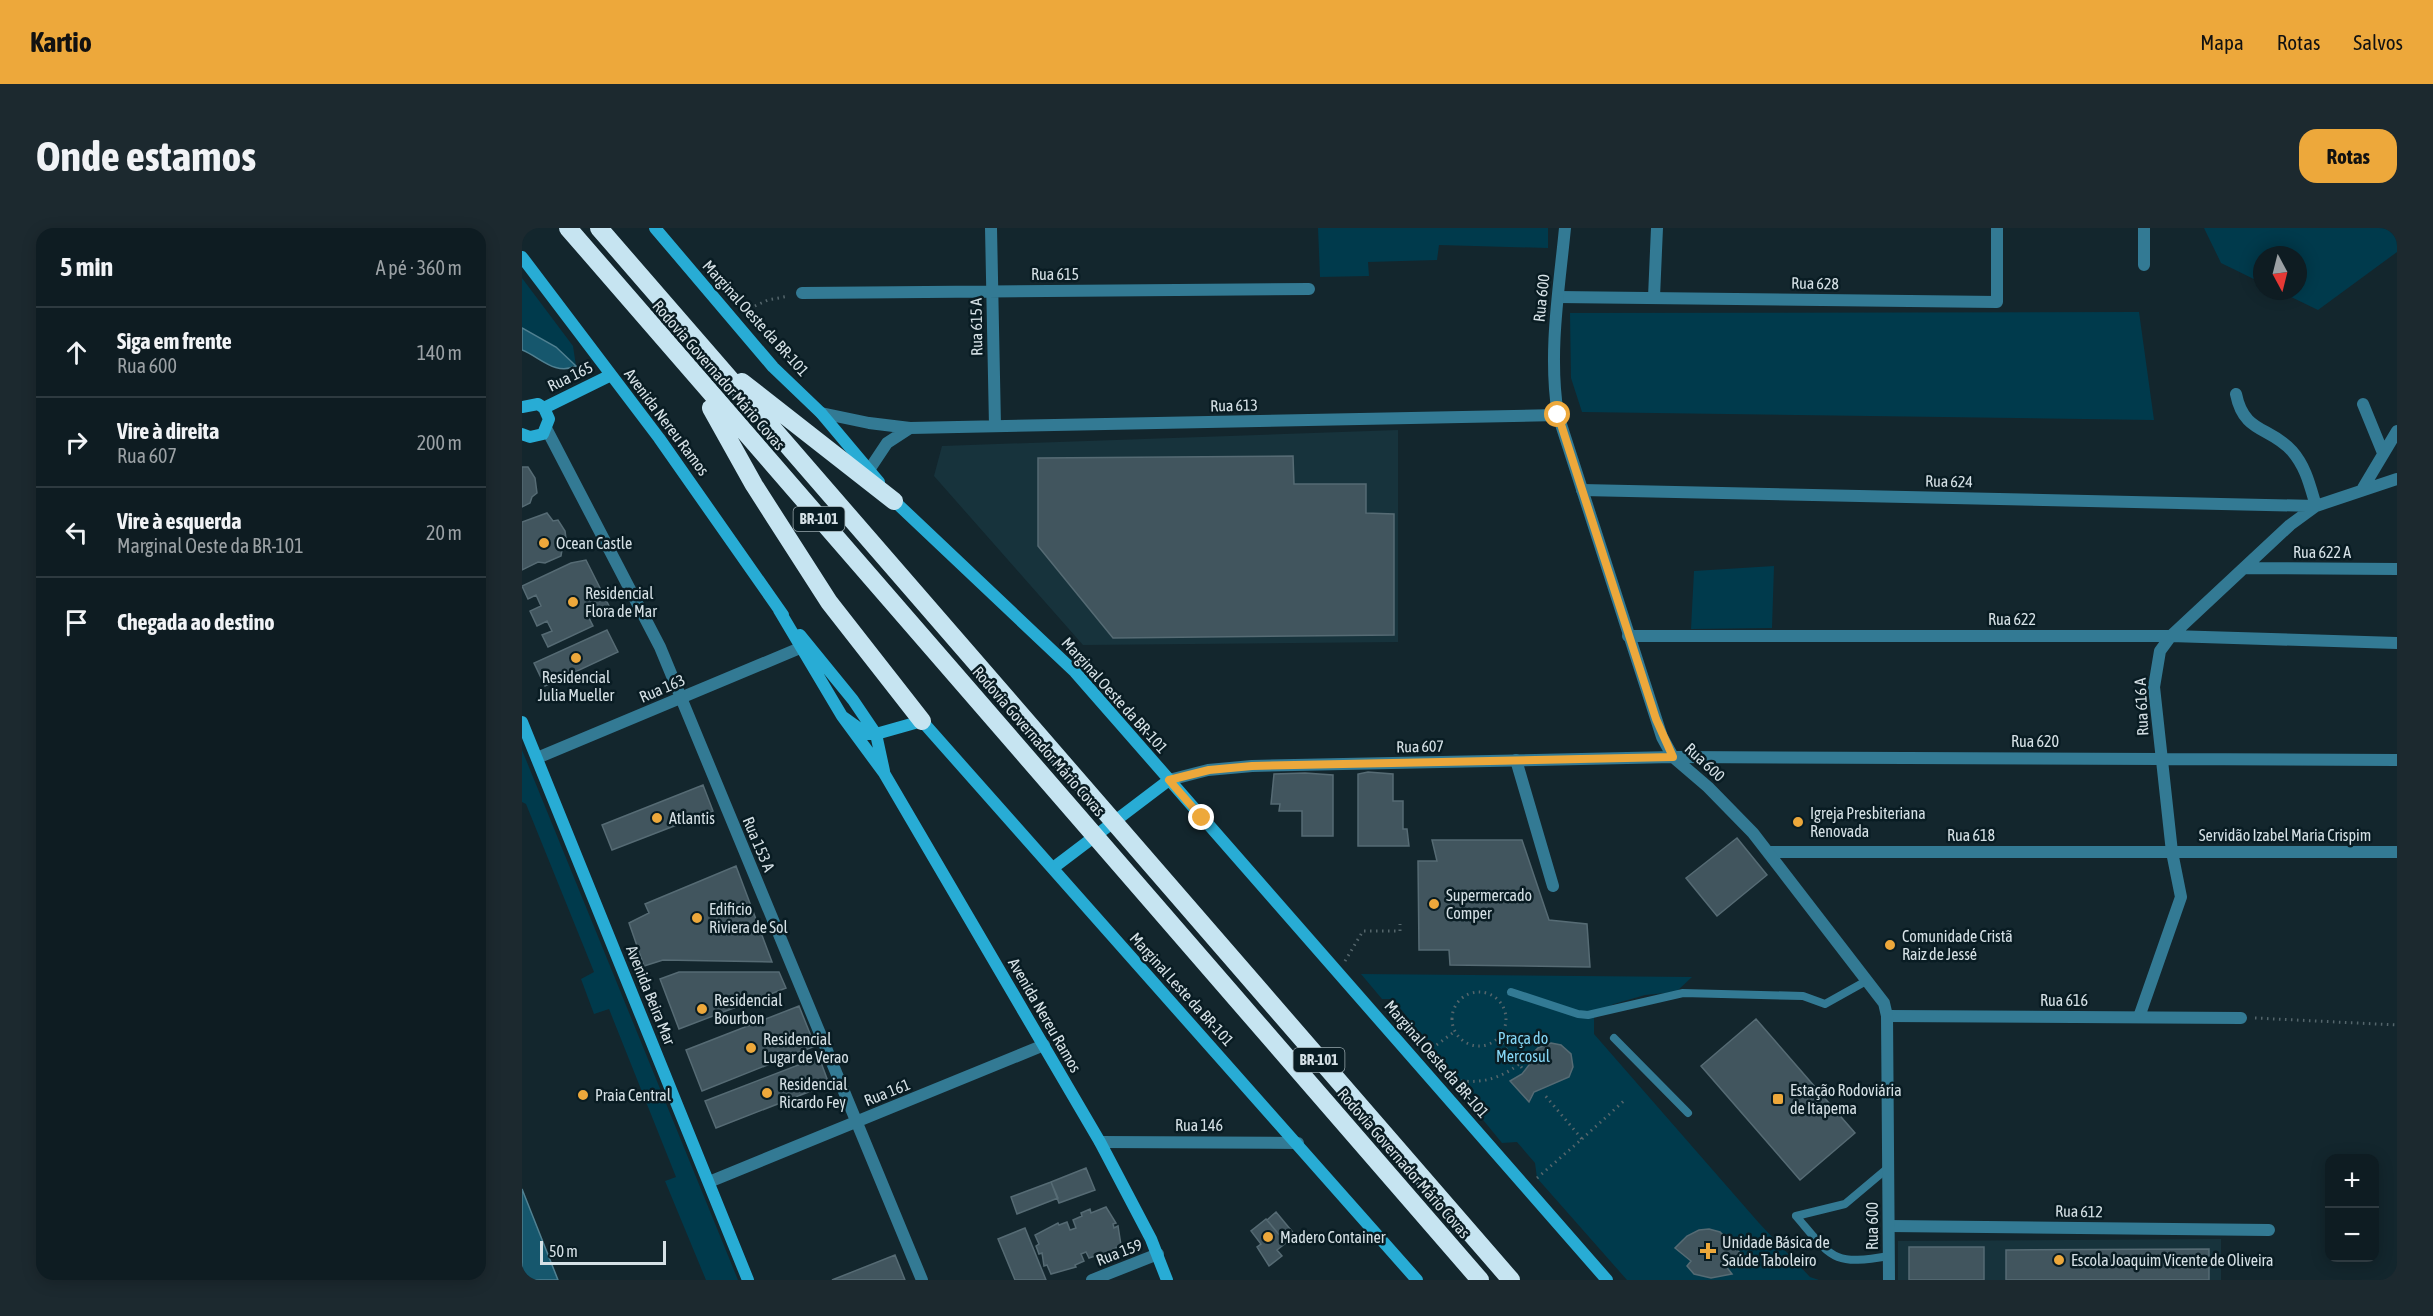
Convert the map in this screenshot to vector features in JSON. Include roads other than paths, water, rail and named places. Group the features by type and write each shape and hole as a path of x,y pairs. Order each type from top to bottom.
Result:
{"highway":[{"name":"Rodovia Governador Mário Covas","path":"568,228 1480,1280"},
{"name":"Rodovia Governador Mário Covas","path":"599,228 1511,1280"},
{"path":"708,355 894,501"},
{"path":"695,377 754,485 829,603 922,721"}],"main road":[{"name":"Marginal Oeste da BR-101","path":"655,228 773,367 821,413 894,501 1075,672 1607,1280"},
{"name":"Avenida Nereu Ramos","path":"522,257 678,464 779,610 853,700 876,734 884,773"},
{"name":"Rua 165","path":"544,408 611,375"},
{"path":"522,407 530,403 544,408 549,419 546,430 536,437 522,434"},
{"name":"Avenida Nereu Ramos","path":"779,610 842,716 884,773 1100,1142 1158,1254 1167,1280"},
{"path":"842,716 867,734 876,734 922,721"},
{"name":"Marginal Leste da BR-101","path":"922,721 1417,1280"},
{"name":"Avenida Beira Mar","path":"522,722 748,1280"},
{"path":"1053,868 1169,780"}],"street":[{"name":"Rua 615 A","path":"991,228 995,426"},
{"name":"Rua 600","path":"1565,228 1553,367 1558,415 1662,737 1673,757 1740,818 1769,852 1884,1003 1887,1016 1889,1280"},
{"path":"1654,297 1657,228"},
{"name":"Rua 628","path":"1558,297 1997,302 1997,228"},
{"path":"2144,228 2144,265"},
{"name":"Rua 615","path":"802,293 1309,289"},
{"path":"2236,394 2244,417 2253,426 2282,442 2297,458 2308,477 2316,506"},
{"path":"2363,404 2383,453"},
{"name":"Rua 613","path":"821,413 869,423 910,428 1558,415"},
{"path":"869,470 887,443 910,428"},
{"name":"Rua 153 A","path":"546,430 650,625 922,1280"},
{"path":"2362,488 2397,431"},
{"name":"Rua 616 A","path":"2139,1017 2181,897 2172,852 2154,687 2160,651 2171,636 2290,525 2316,506 2362,488 2397,479"},
{"name":"Rua 624","path":"1582,490 2316,506"},
{"name":"Rua 622 A","path":"2246,568 2397,569"},
{"name":"Rua 622","path":"1628,636 2171,636 2397,643"},
{"name":"Rua 163","path":"537,758 800,648"},
{"name":"Rua 607","path":"1169,780 1209,770 1252,766 1673,757"},
{"name":"Rua 620","path":"1673,757 2397,760"},
{"path":"1516,760 1553,886"},
{"name":"Rua 618","path":"1769,852 2172,852"},
{"name":"Servidão Izabel Maria Crispim","path":"2172,852 2397,852"},
{"name":"Rua 616","path":"1887,1016 2241,1018"},
{"name":"Rua 161","path":"709,1182 1044,1046"},
{"name":"Rua 146","path":"1100,1142 1298,1143"},
{"name":"Rua 612","path":"1889,1226 2270,1230"},
{"name":"Rua 159","path":"1092,1280 1158,1254"}],"lane":[{"path":"1511,992 1578,1014 1588,1015 1683,993 1803,996 1825,1004 1868,980"},
{"path":"1614,1038 1688,1113"},
{"path":"1888,1167 1845,1204 1796,1216 1826,1252 1850,1262 1889,1256"}],"place":[{"name":"Ocean Castle","path":"544,543"},
{"name":"Residencial Flora de Mar","path":"573,602"},
{"name":"Residencial Julia Mueller","path":"576,658"},
{"name":"Atlantis","path":"657,818"},
{"name":"Igreja Presbiteriana Renovada","path":"1798,822"},
{"name":"Supermercado Comper","path":"1434,904"},
{"name":"Edificio Riviera de Sol","path":"697,918"},
{"name":"Comunidade Cristã Raiz de Jessé","path":"1890,945"},
{"name":"Residencial Bourbon","path":"702,1009"},
{"name":"Residencial Lugar de Verao","path":"751,1048"},
{"name":"Residencial Ricardo Fey","path":"767,1093"},
{"name":"Praia Central","path":"583,1095"},
{"name":"Estação Rodoviária de Itapema","path":"1778,1099"},
{"name":"Madero Container","path":"1268,1237"},
{"name":"Unidade Básica de Saúde Taboleiro","path":"1708,1251"},
{"name":"Escola Joaquim Vicente de Oliveira","path":"2059,1260"}],"park label":[{"name":"Praça do Mercosul","path":"1523,1047"}]}
